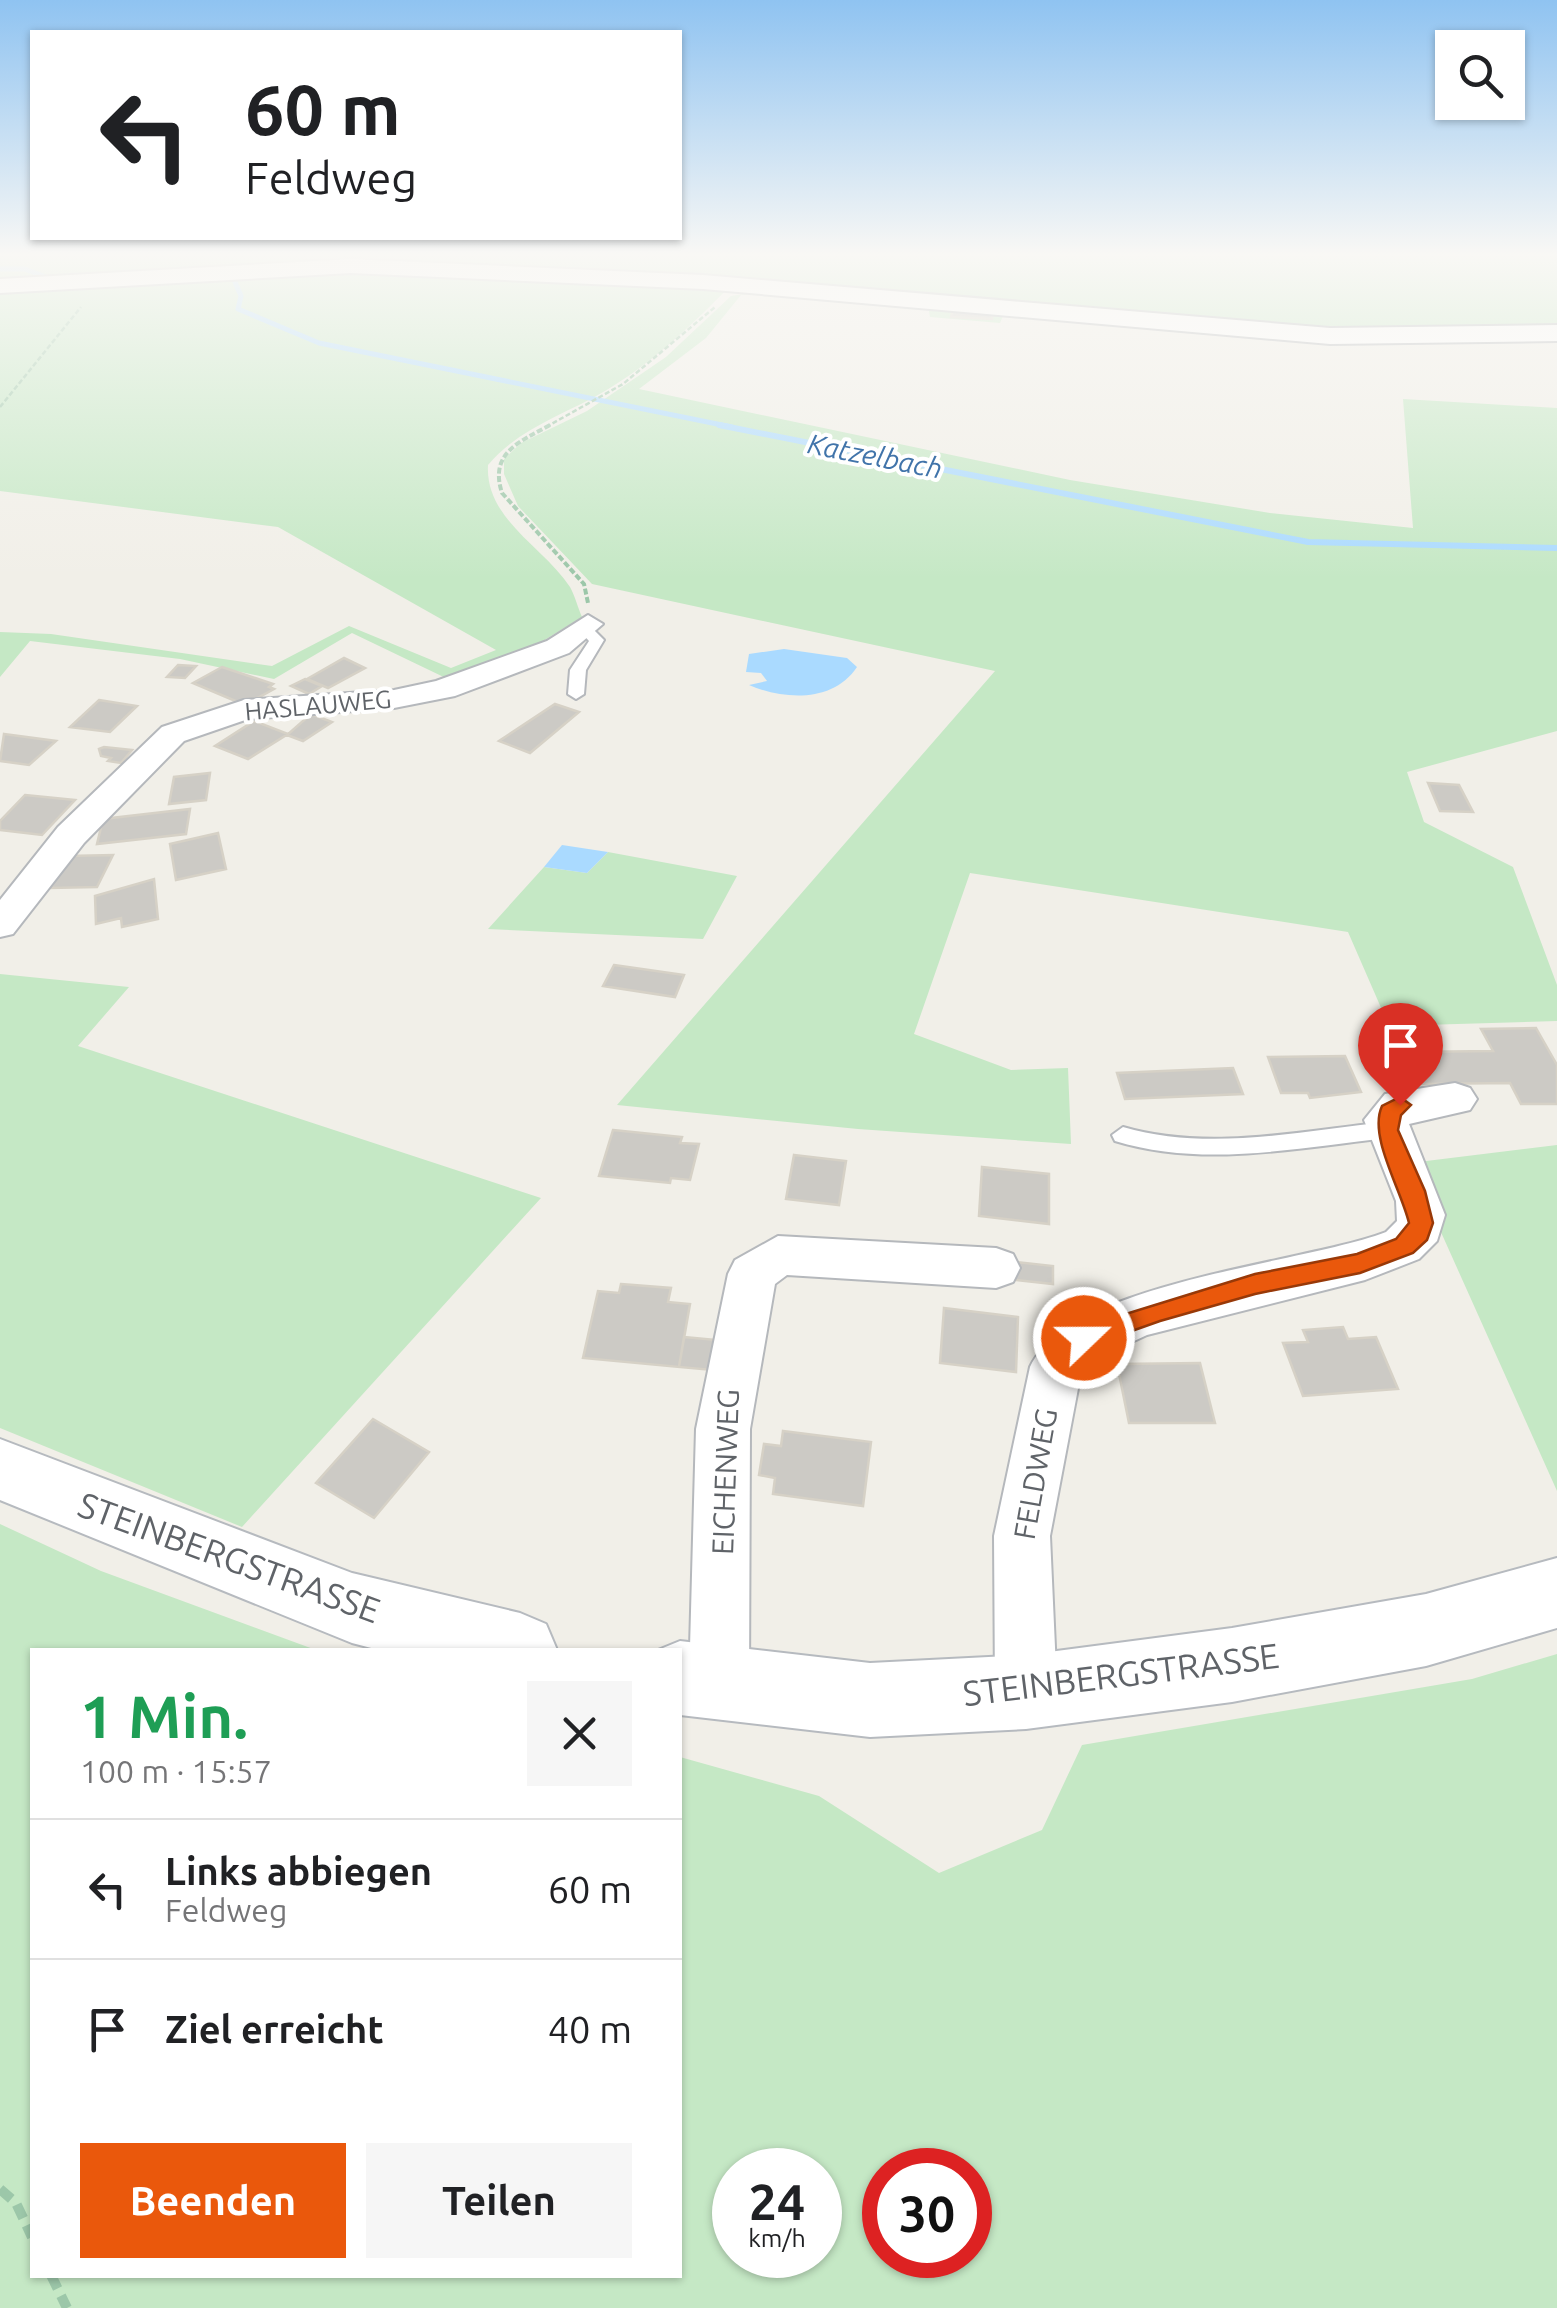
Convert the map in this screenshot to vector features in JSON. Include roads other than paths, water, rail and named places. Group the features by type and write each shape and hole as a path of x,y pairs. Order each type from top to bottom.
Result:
{"street":[{"name":"HASLAUWEG","path":"0,924 71,835 173,734 244,710 394,700 444,689 530,659 586,627"},
{"path":"1387,1130 1390,1111 1400,1105 1455,1099"},
{"name":"FELDWEG","path":"1026,1692 1022,1536 1056,1366 1068,1349 1111,1325 1255,1284 1360,1264 1404,1246 1418,1233 1421,1223 1413,1191 1387,1130"},
{"name":"EICHENWEG","path":"699,1681 723,1428 752,1274 778,1255 996,1268"},
{"name":"STEINBERGSTRASSE","path":"0,1470 352,1608 512,1648"},
{"name":"STEINBERGSTRASSE","path":"699,1681 870,1700 1026,1692 1232,1665 1426,1630 1557,1593"}],"lane":[{"path":"576,694 578,670 597,640 586,627"},
{"path":"1124,1134 1139,1142 1185,1148 1387,1130"}],"water":[{"path":"784,649 847,658 857,667 835,687 807,695 777,694 749,685 767,681 761,673 746,672 749,654"},
{"path":"562,845 608,852 587,873 544,867"}],"waterway":[{"name":"Katzelbach","path":"421,364 732,427"},
{"name":"Katzelbach","path":"719,425 1308,542 1557,548"}]}
